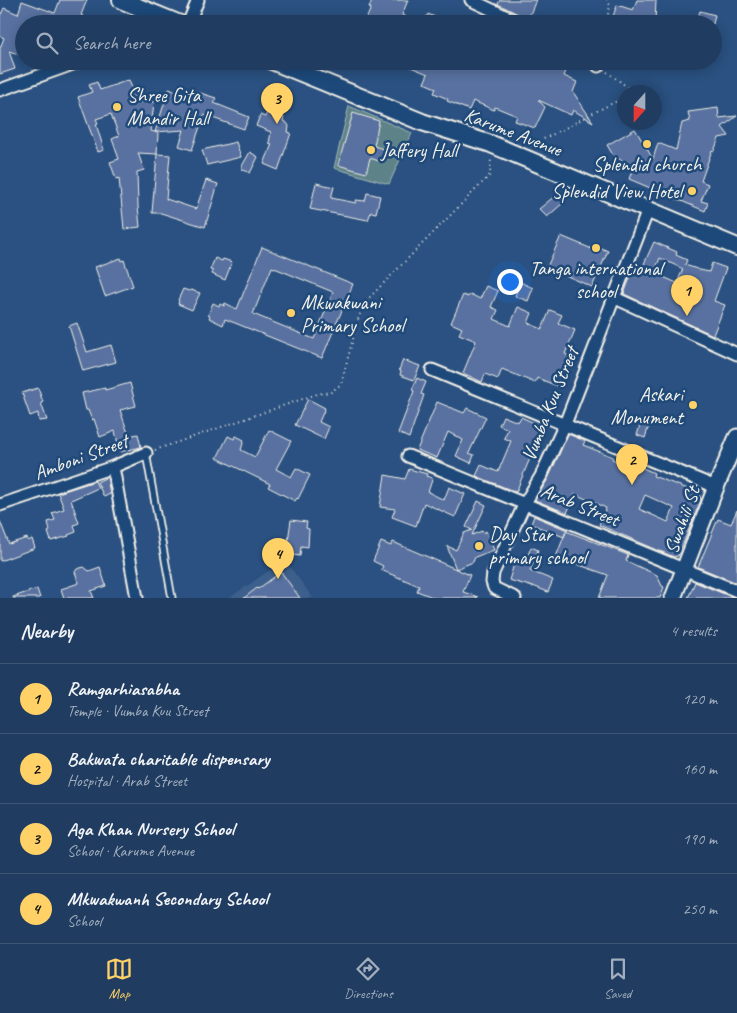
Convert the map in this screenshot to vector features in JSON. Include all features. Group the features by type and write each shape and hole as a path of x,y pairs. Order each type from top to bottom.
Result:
{"main road":[{"path":"121,0 146,15"},
{"name":"Karume Avenue","path":"294,70 422,122 491,144 737,247"}],"street":[{"path":"192,15 198,0"},
{"path":"471,0 503,15"},
{"path":"0,90 56,70"},
{"name":"Vumba Kuu Street","path":"515,598 496,590 492,577 525,503 541,476 565,424 648,210"},
{"path":"613,297 737,354"},
{"path":"432,370 716,487"},
{"name":"Swahili St","path":"673,598 716,487 735,449"},
{"name":"Amboni Street","path":"0,505 113,467 146,453"},
{"name":"Arab Street","path":"408,456 737,591"},
{"path":"113,467 137,598"}],"lane":[{"path":"146,453 172,598"}],"path":[{"path":"607,0 610,5 608,15"},
{"path":"605,70 625,85"},
{"path":"512,153 561,132 593,112 617,101"},
{"path":"146,453 318,394 331,392 341,384 359,316 370,297 490,175 491,144"}],"shaded area":[{"path":"285,560 313,598 229,598"}],"green space":[{"name":"Jaffery Hall","path":"349,106 412,133 389,184 334,168"}],"building":[{"path":"60,0 87,0 81,15 15,15 15,53 9,51 15,69 0,74 0,48 4,38 0,36 0,17 4,8 18,14 22,1 55,13"},
{"path":"372,0 408,0 402,15 368,15 371,8 369,8"},
{"path":"500,0 536,0 530,15 520,15 498,4"},
{"path":"637,0 656,0 655,15 613,15 617,5 633,10"},
{"path":"700,11 715,15 699,15"},
{"path":"418,70 564,70 566,71 564,76 577,82 573,92 593,122 573,110 571,115 538,100 545,107 535,128 515,121 517,116 495,107 494,110 473,101 469,110 447,101 448,99 434,93 436,88 424,83 428,74"},
{"path":"129,80 137,102 154,101 151,131 158,133 157,154 138,153 144,170 137,172 140,227 124,229 119,178 116,179 110,162 119,159 112,139 119,136 111,114 96,119 104,150 98,152 78,97 92,92 89,85 97,82 100,90"},
{"path":"169,89 195,98 197,92 216,98 214,103 249,117 244,129 204,115 192,150 179,146 184,130 155,132"},
{"path":"718,108 719,118 737,116 722,127 729,136 719,138 714,151 712,150 701,181 708,184 701,201 708,203 705,211 629,179 633,168 613,155 607,145 636,130 653,159 658,143 676,150 682,123 690,121 688,112"},
{"path":"267,113 284,117 283,121 289,126 288,132 291,133 278,170 264,164 272,144 269,143 271,132 256,126 260,115 265,117"},
{"path":"353,113 379,121 374,146 386,150 382,162 370,158 366,173 338,165"},
{"path":"236,142 241,157 207,165 202,150"},
{"path":"250,152 258,157 250,173 242,169 242,166"},
{"path":"157,154 170,155 166,199 196,209 206,180 218,184 205,227 161,213 152,213"},
{"path":"316,183 334,187 331,198 356,203 356,200 365,201 367,193 380,196 376,213 371,212 368,220 310,209"},
{"path":"556,195 563,203 547,217 539,209"},
{"path":"561,236 592,249 594,245 608,251 592,287 547,267"},
{"path":"654,242 677,252 676,255 687,260 685,265 709,272 712,263 726,268 714,301 725,305 713,335 624,294 635,265 642,268","holes":["660,258 683,269 677,283 654,273"]},
{"path":"262,247 353,284 322,358 225,319 223,325 209,318 210,316 208,315 213,303 224,306 225,303 237,309","holes":["272,267 333,292 314,339 253,314"]},
{"path":"121,258 122,261 124,260 133,286 105,296 95,267"},
{"path":"215,258 232,262 225,280 212,274 213,271 210,270"},
{"path":"520,282 533,288 528,301 515,296"},
{"path":"486,286 498,291 491,307 498,310 494,319 510,326 518,307 532,313 528,323 542,329 550,310 562,315 558,323 575,330 565,354 573,358 560,387 537,378 535,383 502,369 498,379 485,374 482,382 463,373 476,341 459,334 462,328 451,323 463,295 468,297 470,294 480,299"},
{"path":"183,289 200,293 192,310 178,304"},
{"path":"77,323 87,352 111,345 116,362 83,371 69,326"},
{"path":"403,360 420,366 414,380 400,375 401,371 399,370"},
{"path":"417,378 426,382 421,394 424,395 409,438 398,433"},
{"path":"130,383 136,406 120,410 129,436 138,434 141,447 120,452 115,431 100,437 94,419 92,420 88,410 86,410 82,393 105,388 105,390"},
{"path":"38,388 47,420 39,421 38,413 30,416 22,393"},
{"path":"308,399 325,408 319,422 329,427 324,439 295,425"},
{"path":"437,402 464,413 467,408 486,417 469,453 474,455 471,463 456,456 463,440 448,432 437,458 417,450"},
{"path":"503,416 518,422 521,417 543,427 516,492 476,476 481,465 498,472 511,441 504,438 508,429 499,425"},
{"path":"642,419 650,422 645,438 637,435"},
{"path":"269,430 291,441 276,469 291,477 296,468 310,475 298,499 295,501 268,487 270,484 217,458 228,436 234,439 236,436 244,440 241,450 255,457"},
{"path":"568,434 585,441 583,445 613,457 612,459 630,467 632,463 654,473 653,476 699,493 701,500 678,556 674,557 599,525 606,508 575,494 567,513 535,500 548,479","holes":["645,495 674,508 668,522 639,509"]},
{"path":"409,469 427,474 426,476 432,478 428,492 444,500 449,487 465,494 455,517 424,503 416,526 392,517 395,509 380,507 385,475 405,479"},
{"path":"107,477 110,494 104,497 97,482"},
{"path":"95,481 98,488 71,500 79,523 74,525 76,532 51,541 48,532 50,531 48,522 55,520 52,513 64,509 58,493"},
{"path":"478,501 486,505 472,535 486,531 494,550 475,557 473,562 456,569 447,546 456,550 464,533 472,530 466,527"},
{"path":"737,510 737,583 698,567 718,519 731,524"},
{"path":"534,516 567,530 564,537 531,524"},
{"path":"291,520 307,522 306,528 309,529 308,547 301,546 300,556 286,554"},
{"path":"0,521 9,544 27,538 28,541 32,539 35,548 0,561"},
{"path":"566,531 628,555 626,561 657,575 664,587 660,598 599,598 608,575 556,557"},
{"path":"381,542 391,546 393,542 470,575 463,592 478,597 435,598 417,591 419,586 381,570 383,566 373,561"},
{"path":"531,547 538,550 530,571 553,580 548,592 509,580 515,561 525,563"},
{"path":"84,567 89,571 100,567 106,586 91,591 94,598 64,598 61,589 79,583 75,572 77,569"},
{"path":"281,572 300,598 244,598 257,588"},
{"path":"695,582 734,598 688,598"},
{"path":"37,589 40,598 13,598 13,597"}],"place":[{"name":"Shree Gita Mandir Hall","path":"117,107"},
{"name":"Aga Khan Nursery School","path":"277,124"},
{"name":"Splendid church","path":"647,144"},
{"name":"Jaffery Hall","path":"371,150"},
{"name":"Splendid View Hotel","path":"692,191"},
{"name":"Tanga international school","path":"596,248"},
{"name":"Mkwakwani Primary School","path":"291,313"},
{"name":"Ramgarhiasabha","path":"687,316"},
{"name":"Askari Monument","path":"693,405"},
{"name":"Bakwata charitable dispensary","path":"632,485"},
{"name":"Day Star primary school","path":"479,546"},
{"name":"Mkwakwanh Secondary School","path":"278,579"}]}
